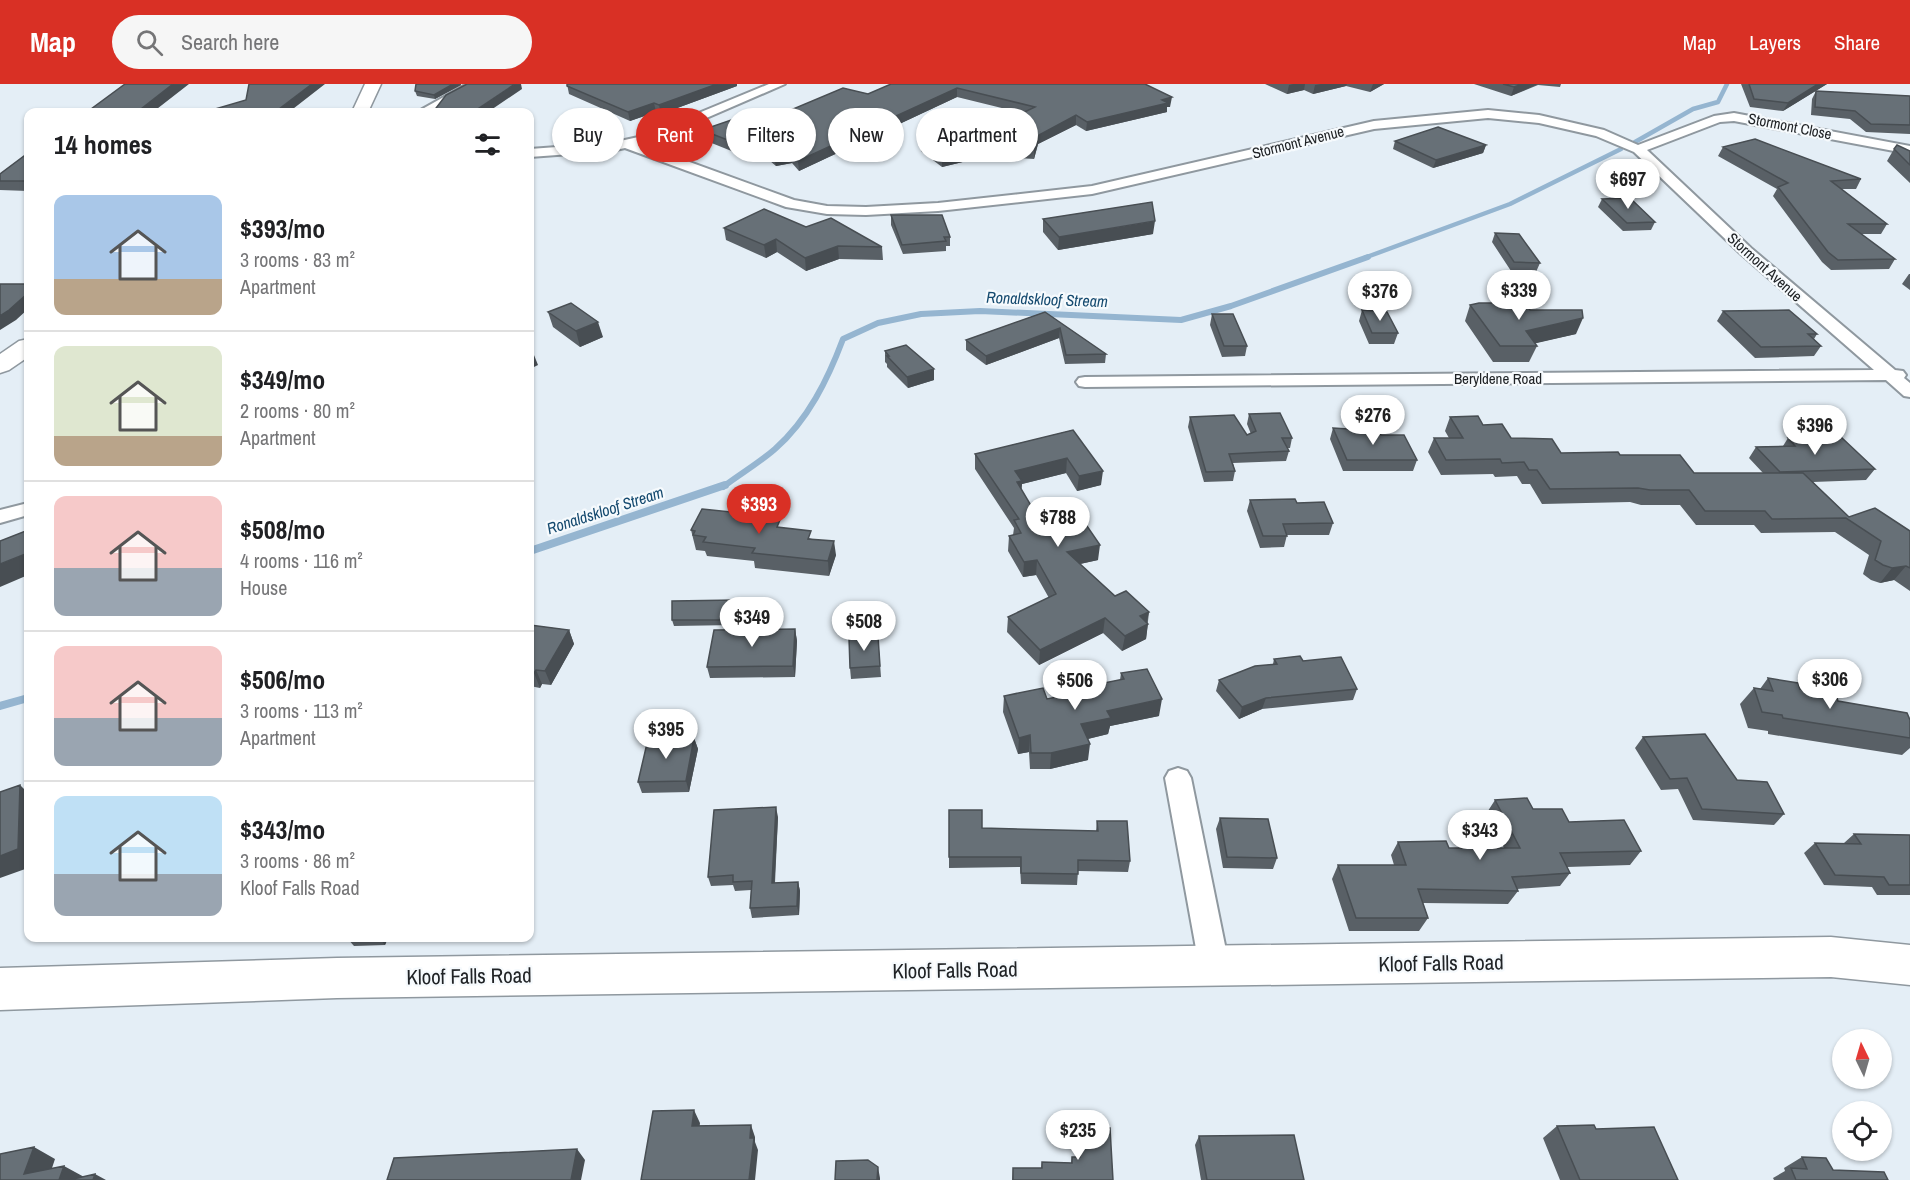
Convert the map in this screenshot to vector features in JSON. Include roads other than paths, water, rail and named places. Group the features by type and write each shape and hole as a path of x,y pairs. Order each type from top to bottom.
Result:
{"main road":[{"path":"362,108 373,84"},
{"path":"0,365 24,349"},
{"name":"Kloof Falls Road","path":"0,989 337,978 1831,957 1910,965"}],"street":[{"path":"430,108 475,84"},
{"path":"534,153 627,144 665,132 779,84"},
{"name":"Stormont Avenue","path":"627,144 790,204 827,210 866,211 938,207 1092,190 1353,129 1469,115 1506,114 1557,122 1600,133 1638,149 1746,251 1910,392"},
{"name":"Stormont Close","path":"1638,149 1718,119 1734,117 1910,150"},
{"name":"Beryldene Road","path":"1085,382 1910,375"},
{"path":"0,517 24,509"},
{"path":"1178,778 1214,965"}],"waterway":[{"name":"Ronaldskloof Stream","path":"1635,142 1693,109 1718,102 1727,84"},
{"name":"Ronaldskloof Stream","path":"1364,258 1510,204 1621,149"},
{"name":"Ronaldskloof Stream","path":"723,487 787,438 807,412 824,384 843,339 878,323 921,314 980,311 1181,320 1231,306 1368,257"},
{"name":"Ronaldskloof Stream","path":"534,550 725,485"},
{"name":"Ronaldskloof Stream","path":"0,706 24,699"}]}
